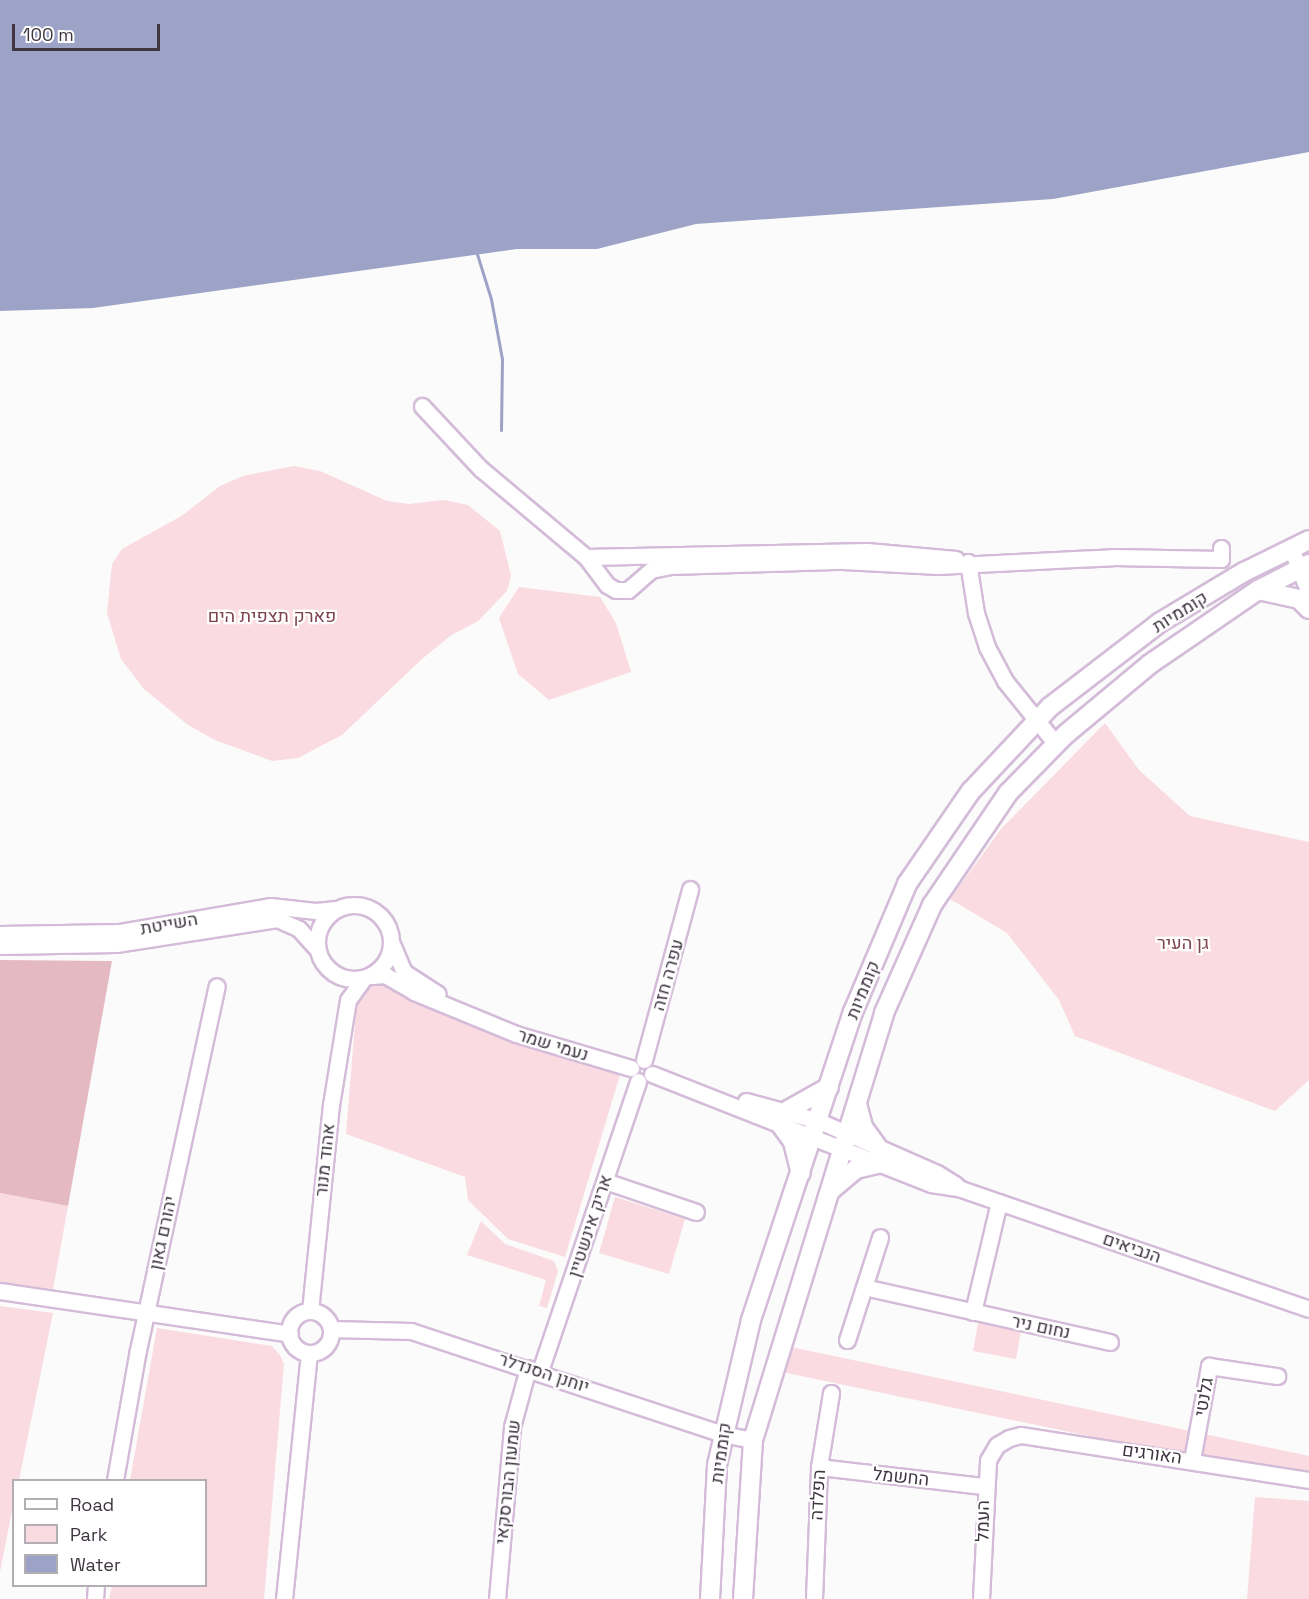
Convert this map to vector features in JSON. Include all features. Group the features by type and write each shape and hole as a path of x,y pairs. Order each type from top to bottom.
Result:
{"main road":[{"name":"קוממיות","path":"710,1599 722,1434 751,1320 801,1176 853,1012 907,884 971,791 1037,720 1159,623 1309,540"},
{"name":"קוממיות","path":"743,1599 753,1440 832,1189 884,1013 932,906 1008,793 1056,744 1150,664 1258,590 1305,567"},
{"path":"1258,590 1299,599 1309,609"},
{"path":"801,1176 793,1142 783,1115 829,1088"},
{"path":"832,1189 877,1155 863,1127 857,1104"}],"street":[{"path":"422,406 481,469 586,557 606,584 616,590 627,590 651,570 670,566 843,561 938,566 968,562 1113,557 1221,559 1221,548"},
{"path":"1291,548 1305,567 1309,593"},
{"path":"586,557 867,551 937,555 968,562"},
{"path":"606,584 609,565 622,556"},
{"path":"968,562 976,613 987,647 1005,681 1056,744"},
{"name":"עפרה חזה","path":"641,1071 690,890"},
{"path":"332,973 341,978 367,977 386,962 392,943 390,931 376,912 355,905 336,909 321,924 317,949 332,973 346,1009"},
{"name":"השייטת","path":"0,934 111,933 270,906 316,911 336,909"},
{"name":"השייטת","path":"0,946 116,944 277,919 299,929 317,949"},
{"name":"נעמי שמר","path":"392,943 404,972 476,1019"},
{"name":"נעמי שמר","path":"367,977 385,975 476,1019 697,1090 783,1115 819,1121"},
{"name":"אהוד מנור","path":"310,1311 330,1105 346,1009 354,988 367,977"},
{"name":"יהורם גאון","path":"116,1479 146,1314 217,986"},
{"name":"אריק אינשטיין","path":"534,1369 605,1181 641,1071"},
{"name":"נעמי שמר","path":"783,1115 813,1139 845,1142"},
{"name":"הנביאים","path":"819,1121 845,1142 877,1155 937,1173 961,1189 1307,1308"},
{"path":"605,1181 696,1212"},
{"path":"973,1312 999,1202"},
{"path":"847,1340 880,1237"},
{"name":"נחום ניר","path":"864,1287 1110,1342"},
{"path":"0,1292 290,1334"},
{"path":"310,1311 324,1316 331,1329 327,1344 309,1353 296,1347 290,1334 294,1320 310,1311"},
{"name":"יוחנן הסנדלר","path":"331,1329 411,1331 534,1369 722,1434 753,1440"},
{"path":"284,1599 309,1353"},
{"name":"גלנטי","path":"1192,1460 1209,1366 1277,1376"},
{"name":"שמעון הבורסקאי","path":"497,1599 512,1427 534,1369"},
{"name":"הפלדה","path":"814,1599 819,1467 831,1393"},
{"name":"האורגים","path":"997,1445 1022,1434 1309,1479"},
{"name":"העמל","path":"981,1599 984,1486 988,1460 997,1445"},
{"name":"החשמל","path":"819,1467 984,1486"}],"green space":[{"name":"פארק תצפית הים","path":"294,466 320,471 387,501 409,504 444,500 468,505 500,531 511,575 507,591 478,621 450,636 422,659 342,735 298,758 272,761 215,740 188,725 144,689 121,659 107,613 112,564 122,549 183,515 220,486 243,476"},
{"path":"519,587 600,597 616,623 631,672 549,700 518,674 499,618"},
{"name":"גן העיר","path":"1105,723 1139,770 1190,816 1309,842 1309,1080 1275,1111 1075,1036 1059,1000 1007,933 950,899 1001,829"},
{"path":"381,981 447,1011 614,1069 620,1075 565,1257 508,1239 468,1200 465,1177 346,1134 357,999 368,984"},
{"path":"0,1193 68,1206 53,1289 0,1283"},
{"path":"615,1197 685,1219 669,1274 599,1253"},
{"path":"481,1221 505,1244 554,1261 558,1271 547,1308 539,1306 546,1280 467,1255"},
{"path":"0,1306 53,1313 19,1479 12,1479 12,1511 0,1572"},
{"path":"978,1323 1021,1331 1016,1359 973,1351"},
{"path":"157,1328 272,1346 280,1355 284,1364 264,1599 109,1599 112,1587 207,1587 207,1479 130,1479"},
{"path":"791,1347 1309,1456 1309,1482 782,1372"},
{"path":"1255,1497 1309,1501 1309,1599 1247,1599"}],"shaded area":[{"path":"0,960 112,961 68,1206 0,1193"}],"water":[{"path":"0,0 1309,0 1309,152 1053,199 696,224 597,249 517,249 93,308 0,311"}],"waterway":[{"path":"477,254 491,299 502,359 501,430"}]}
